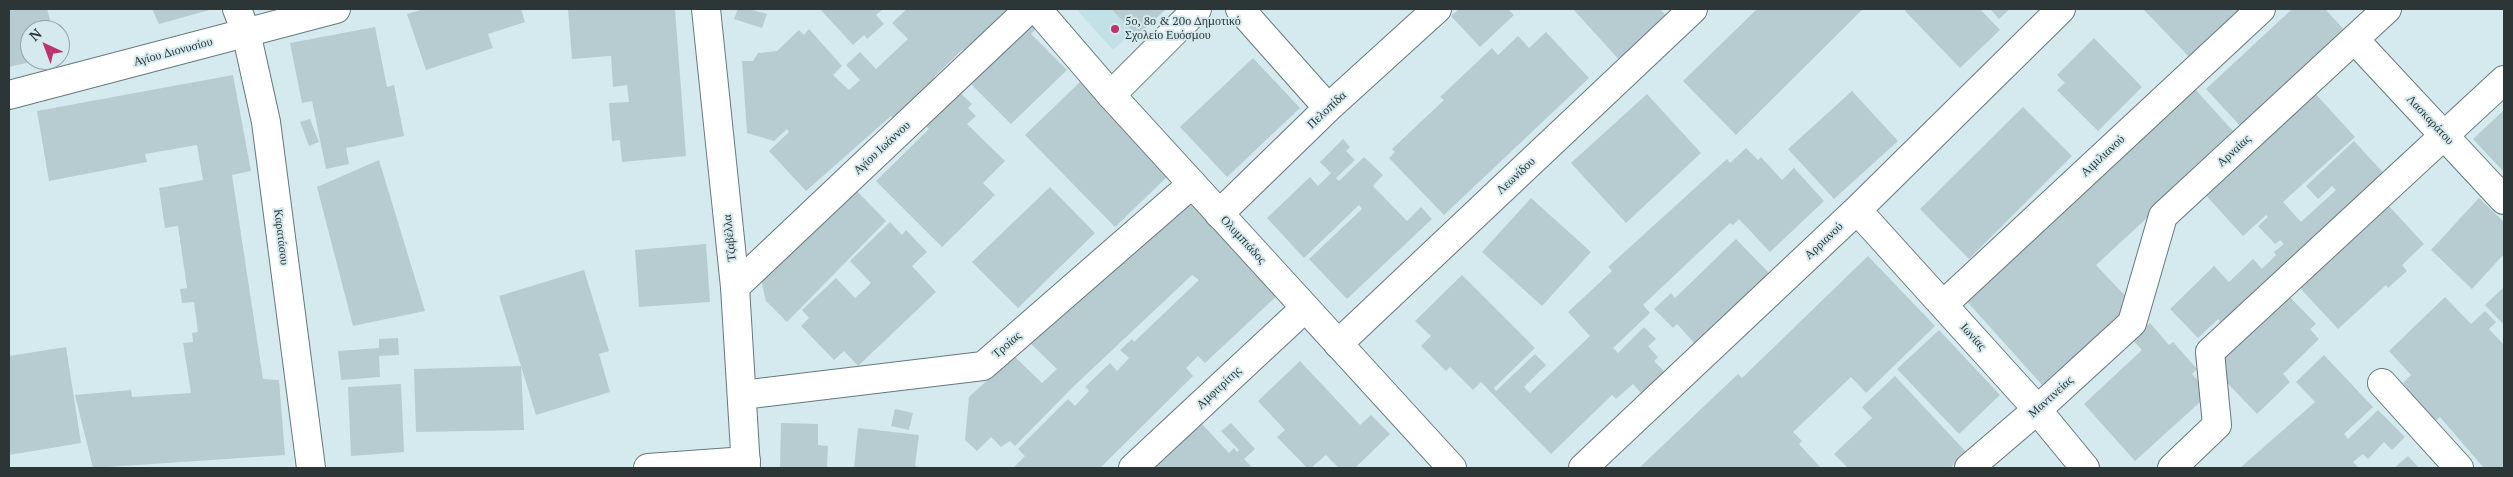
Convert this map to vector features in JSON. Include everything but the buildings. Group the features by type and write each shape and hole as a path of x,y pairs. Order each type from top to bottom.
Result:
{"street":[{"name":"Αγίου Διονυσίου","path":"9,96 241,20 336,9"},
{"name":"Τζαβέλλα","path":"706,9 735,287 746,465"},
{"name":"Αγίου Ιωάννου","path":"735,287 1029,9"},
{"name":"Ολυμπιάδος","path":"1037,9 1111,95 1452,468"},
{"path":"1111,95 1197,9"},
{"path":"1240,9 1328,108"},
{"name":"Πελοπίδα","path":"1219,214 1328,108 1437,9"},
{"name":"Λεωνίδου","path":"1338,344 1693,9"},
{"name":"Αρριανού","path":"1583,468 1857,210 2061,9"},
{"name":"Αιμιλιανού","path":"1944,304 2261,9"},
{"name":"Αρναίας","path":"2132,324 2163,216 2387,9"},
{"name":"Καρατάσου","path":"241,20 266,122 311,468"},
{"name":"Λασκαράτου","path":"2355,40 2504,200"},
{"path":"2172,468 2217,425 2210,352 2504,80"},
{"name":"Τροίας","path":"742,395 983,366 1192,184"},
{"name":"Ιωνίας","path":"1857,210 2038,410 2084,468"},
{"name":"Αμφιτρίτης","path":"1133,468 1305,308"},
{"name":"Μαντινείας","path":"1968,468 2038,410 2132,324"},
{"path":"2382,383 2459,468"},
{"path":"648,468 746,465"}],"shaded area":[{"name":"5ο, 8ο & 20ο Δημοτικό Σχολείο Ευόσμου","path":"1076,9 1158,9 1113,50"}],"place":[{"name":"5ο, 8ο & 20ο Δημοτικό Σχολείο Ευόσμου","path":"1115,29"}]}
